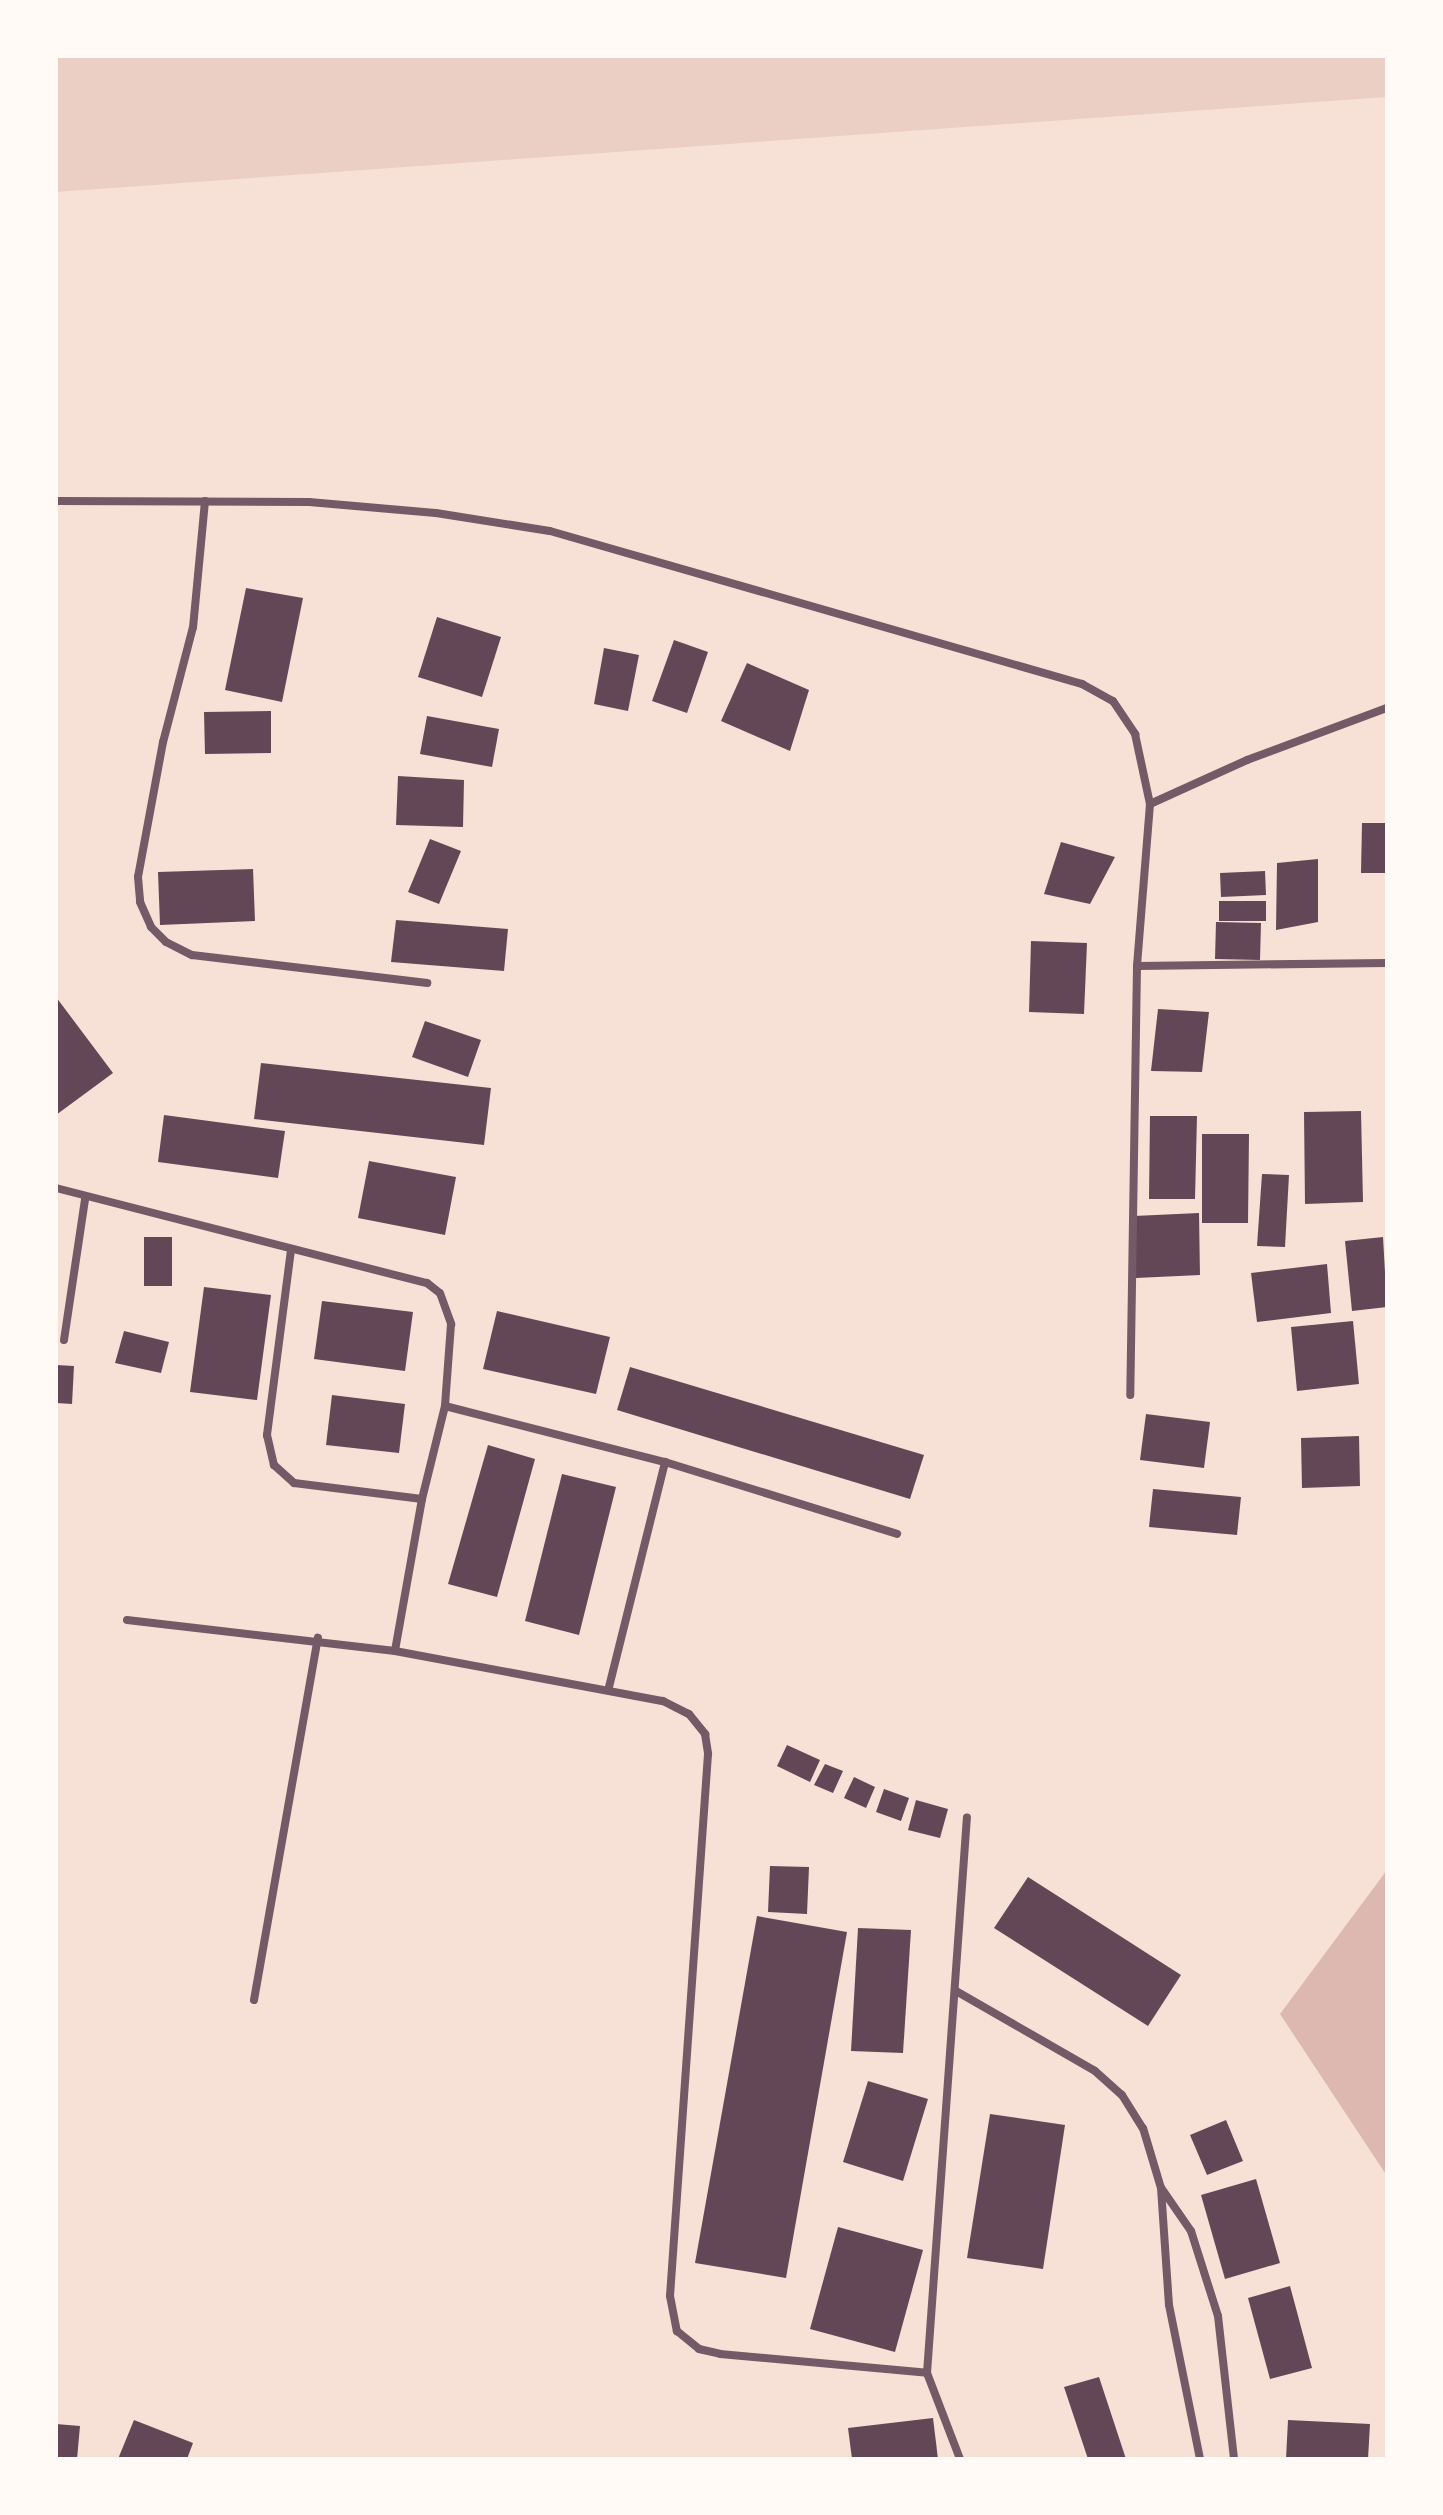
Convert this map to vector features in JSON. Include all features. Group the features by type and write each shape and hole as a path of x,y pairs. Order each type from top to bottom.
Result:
{"street":[{"path":"56,501 205,501 404,510 550,531 1082,684 1113,701 1135,734 1150,804 1137,966 1130,1395"},
{"path":"205,501 193,627 163,742 138,877 140,902 151,927 166,942 192,955 427,983"},
{"path":"1150,804 1247,760 1387,708"},
{"path":"1137,966 1387,963"},
{"path":"56,1188 85,1199 427,1283 440,1293 451,1324 445,1406 422,1499 395,1651"},
{"path":"64,1340 85,1199"},
{"path":"291,1250 267,1435 274,1465 294,1483 422,1499"},
{"path":"445,1406 665,1462 897,1534"},
{"path":"609,1687 665,1462"},
{"path":"127,1620 318,1638 609,1687 689,1714 700,1723 708,1754 670,2296 677,2331 699,2349 720,2354 927,2373"},
{"path":"254,2000 318,1638"},
{"path":"960,2459 927,2373 967,1817"},
{"path":"956,1991 1063,2051 1122,2095 1143,2128 1161,2188 1169,2305 1200,2459"},
{"path":"1161,2188 1191,2231 1218,2316 1234,2459"}],"shaded area":[{"path":"56,56 1387,56 1387,97 56,192"},
{"path":"1387,1870 1387,2176 1280,2014"}],"building":[{"path":"246,588 303,598 282,702 225,690"},
{"path":"437,617 501,637 482,697 418,677"},
{"path":"674,640 708,652 687,713 652,701"},
{"path":"604,648 639,655 628,711 594,704"},
{"path":"747,663 809,690 790,751 721,721"},
{"path":"271,711 271,753 205,754 204,712"},
{"path":"427,716 499,729 492,767 420,754"},
{"path":"398,776 464,780 463,827 396,825"},
{"path":"1362,823 1387,823 1387,873 1361,873"},
{"path":"430,839 461,851 439,904 408,892"},
{"path":"1061,842 1115,857 1090,904 1044,894"},
{"path":"1318,859 1318,922 1276,930 1277,863"},
{"path":"253,869 255,921 160,925 158,872"},
{"path":"1265,871 1266,895 1221,897 1220,873"},
{"path":"1219,901 1266,901 1266,921 1219,921"},
{"path":"396,920 508,929 504,971 391,962"},
{"path":"1216,922 1261,923 1260,960 1215,959"},
{"path":"1031,941 1087,943 1084,1014 1029,1012"},
{"path":"56,997 113,1073 56,1115"},
{"path":"1158,1009 1209,1012 1202,1072 1151,1071"},
{"path":"425,1021 481,1040 468,1077 412,1057"},
{"path":"261,1063 491,1088 484,1145 254,1119"},
{"path":"1361,1111 1363,1202 1305,1204 1304,1112"},
{"path":"164,1115 285,1131 278,1178 158,1162"},
{"path":"1150,1116 1197,1116 1195,1199 1149,1199"},
{"path":"1202,1134 1249,1134 1248,1223 1202,1223"},
{"path":"369,1161 456,1177 445,1235 358,1218"},
{"path":"1262,1174 1289,1175 1285,1247 1257,1246"},
{"path":"1199,1213 1200,1275 1136,1278 1134,1216"},
{"path":"144,1237 172,1237 172,1286 144,1286"},
{"path":"1383,1237 1387,1307 1352,1311 1345,1241"},
{"path":"1327,1264 1331,1313 1257,1322 1251,1273"},
{"path":"204,1287 271,1295 257,1400 190,1392"},
{"path":"322,1301 413,1312 405,1371 314,1359"},
{"path":"497,1311 610,1337 596,1394 483,1369"},
{"path":"1353,1321 1359,1384 1297,1391 1291,1327"},
{"path":"124,1331 169,1342 161,1373 115,1363"},
{"path":"56,1365 74,1366 72,1404 56,1403"},
{"path":"630,1367 924,1455 910,1499 617,1410"},
{"path":"332,1395 405,1404 399,1453 326,1445"},
{"path":"1146,1414 1210,1422 1204,1468 1140,1460"},
{"path":"1359,1436 1360,1486 1302,1488 1301,1438"},
{"path":"488,1445 535,1459 497,1597 448,1584"},
{"path":"562,1474 616,1487 579,1635 525,1621"},
{"path":"1153,1489 1241,1497 1237,1535 1149,1527"},
{"path":"787,1745 820,1760 810,1782 777,1766"},
{"path":"825,1764 843,1771 833,1793 814,1785"},
{"path":"854,1777 875,1787 866,1808 844,1798"},
{"path":"884,1789 909,1798 901,1821 876,1812"},
{"path":"916,1800 948,1809 940,1838 908,1830"},
{"path":"770,1866 809,1867 807,1914 768,1912"},
{"path":"1028,1877 1181,1975 1148,2026 994,1928"},
{"path":"757,1916 847,1932 786,2278 695,2263"},
{"path":"858,1928 911,1930 903,2053 851,2051"},
{"path":"868,2081 928,2099 903,2181 843,2162"},
{"path":"990,2114 1065,2125 1043,2269 967,2258"},
{"path":"1226,2120 1243,2161 1207,2175 1190,2135"},
{"path":"1256,2179 1280,2263 1225,2279 1201,2195"},
{"path":"838,2227 923,2250 895,2352 810,2329"},
{"path":"1290,2286 1312,2368 1270,2379 1248,2298"},
{"path":"1099,2377 1126,2459 1088,2459 1064,2387"},
{"path":"933,2418 938,2459 852,2459 848,2428"},
{"path":"134,2420 193,2443 187,2459 118,2459"},
{"path":"1288,2420 1370,2424 1368,2459 1286,2459"},
{"path":"56,2424 80,2426 77,2459 56,2459"}]}
